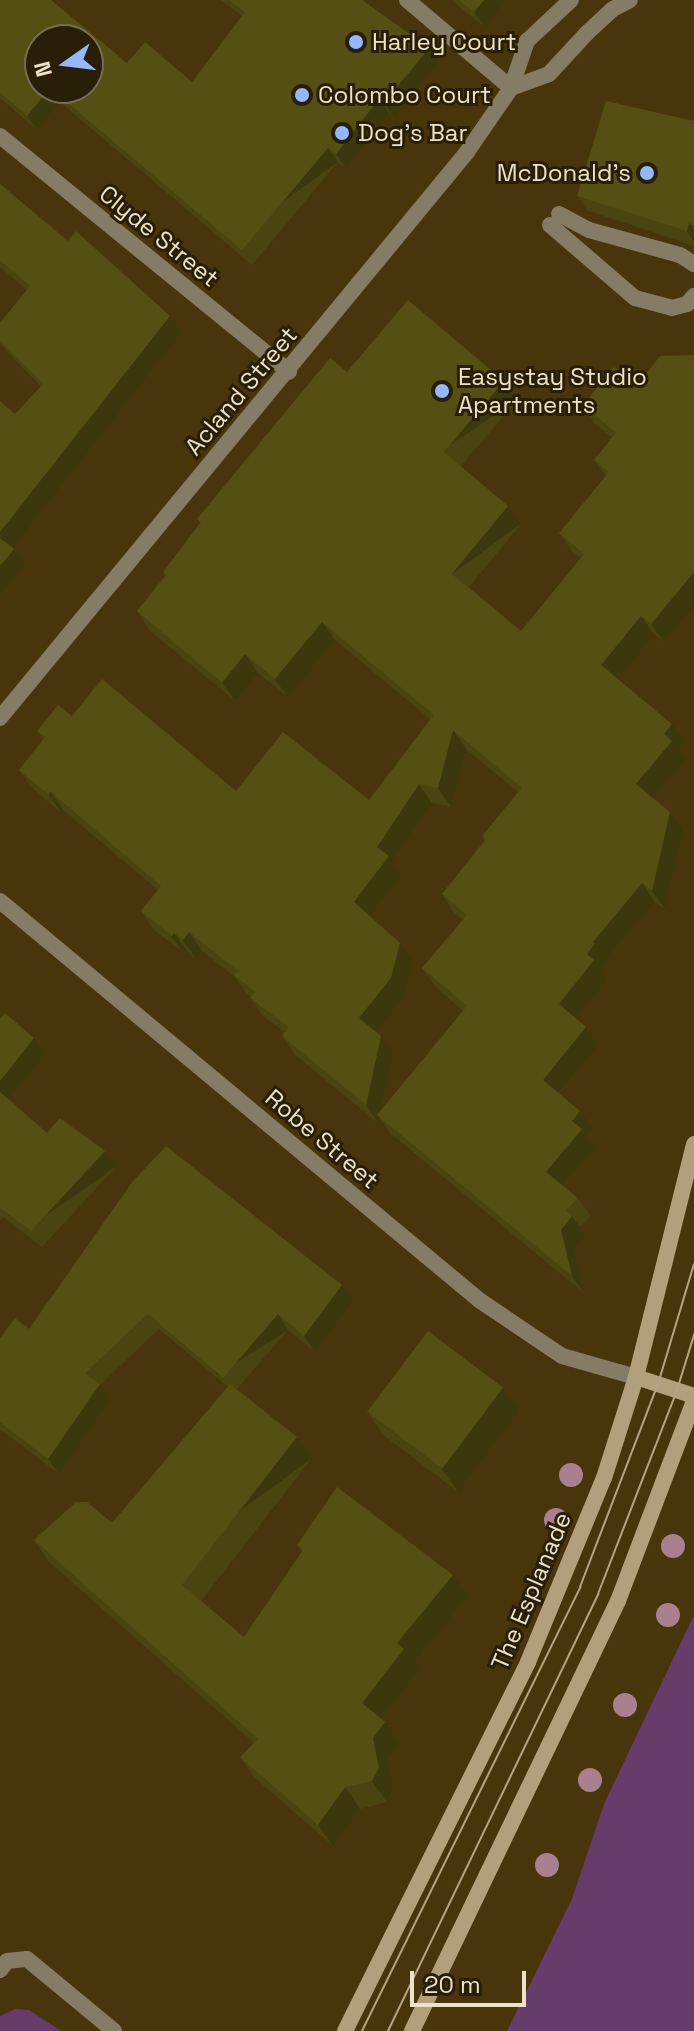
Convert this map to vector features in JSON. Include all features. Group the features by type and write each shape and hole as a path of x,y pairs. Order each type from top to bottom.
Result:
{"street":[{"path":"407,0 511,88 549,74 613,9 630,0"},
{"name":"Acland Street","path":"0,718 289,372 467,152 511,88 527,41 571,0"},
{"name":"Clyde Street","path":"0,136 289,372"},
{"path":"694,264 680,255 554,220 635,298 672,308 687,304 694,296"},
{"name":"Robe Street","path":"0,901 479,1300 562,1356 636,1377"},
{"name":"The Esplanade","path":"345,2031 528,1662 604,1478 636,1377 694,1144"},
{"path":"412,2031 618,1601 694,1398 636,1377"},
{"path":"0,1970 7,1961 27,1959 114,2031"}],"shaded area":[{"path":"694,1615 694,2031 507,2031 572,1899 604,1804"},
{"path":"15,2009 29,2010 61,2031 0,2031 0,2016"}],"building":[{"path":"0,0 51,0 80,24 24,24 24,104 37,104 27,116 0,92"},
{"path":"229,0 362,0 429,48 384,103 379,99 336,154 328,148 242,250 69,104 104,104 104,44 127,63 145,42 192,82 245,12"},
{"path":"459,0 484,0 474,12"},
{"name":"McDonald's","path":"606,101 694,121 694,225 689,223 687,231 577,196"},
{"path":"0,184 68,241 76,231 170,316 0,532 0,401 15,414 43,384 0,341 0,323 30,286 0,260"},
{"path":"408,300 504,381 444,452 508,506 452,574 521,631 584,554 559,533 609,472 594,460 616,433 583,405 614,367 637,386 660,356 694,355 694,572 651,624 641,616 601,665 672,724 664,734 672,741 636,784 670,812 652,891 642,883 593,942 595,944 587,954 594,960 559,1004 586,1027 543,1080 580,1111 572,1121 582,1129 546,1172 578,1198 566,1210 572,1216 561,1230 572,1276 377,1115 467,1006 422,968 467,915 442,894 486,839 482,836 522,788 453,730 438,788 419,784 377,847 389,856 354,902 400,943 391,978 359,1018 381,1036 366,1105 282,1036 289,1027 250,998 255,992 234,975 238,971 189,932 183,940 174,933 172,936 141,911 161,886 50,791 49,795 19,770 45,737 37,731 58,705 72,716 102,679 236,791 283,732 369,800 434,715 322,622 275,679 245,654 222,683 137,611 166,575 163,572 201,522 197,519 330,358 347,372"},
{"path":"0,538 14,549 0,566"},
{"path":"5,1013 34,1038 0,1081 0,1019"},
{"path":"0,1092 47,1133 60,1118 105,1151 31,1231 0,1208"},
{"path":"166,1146 342,1285 304,1336 278,1314 223,1378 148,1314 85,1373 100,1384 48,1459 0,1422 0,1338 15,1318 29,1329 133,1181"},
{"path":"428,1331 503,1388 442,1468 367,1412"},
{"path":"230,1384 297,1437 182,1585 244,1637 303,1550 297,1545 337,1487 453,1575 397,1643 404,1649 362,1703 385,1722 373,1738 379,1768 372,1781 345,1787 318,1825 240,1757 258,1739 34,1540 76,1502 87,1502 112,1523"}],"tram line":[{"path":"362,2031 580,1587 658,1384 694,1264"},
{"path":"388,2031 598,1594 677,1390 694,1335"}],"place":[{"name":"Harley Court","path":"356,42"},
{"name":"Colombo Court","path":"302,95"},
{"name":"Dog's Bar","path":"342,133"},
{"name":"McDonald's","path":"647,173"},
{"name":"Easystay Studio Apartments","path":"442,391"}]}
